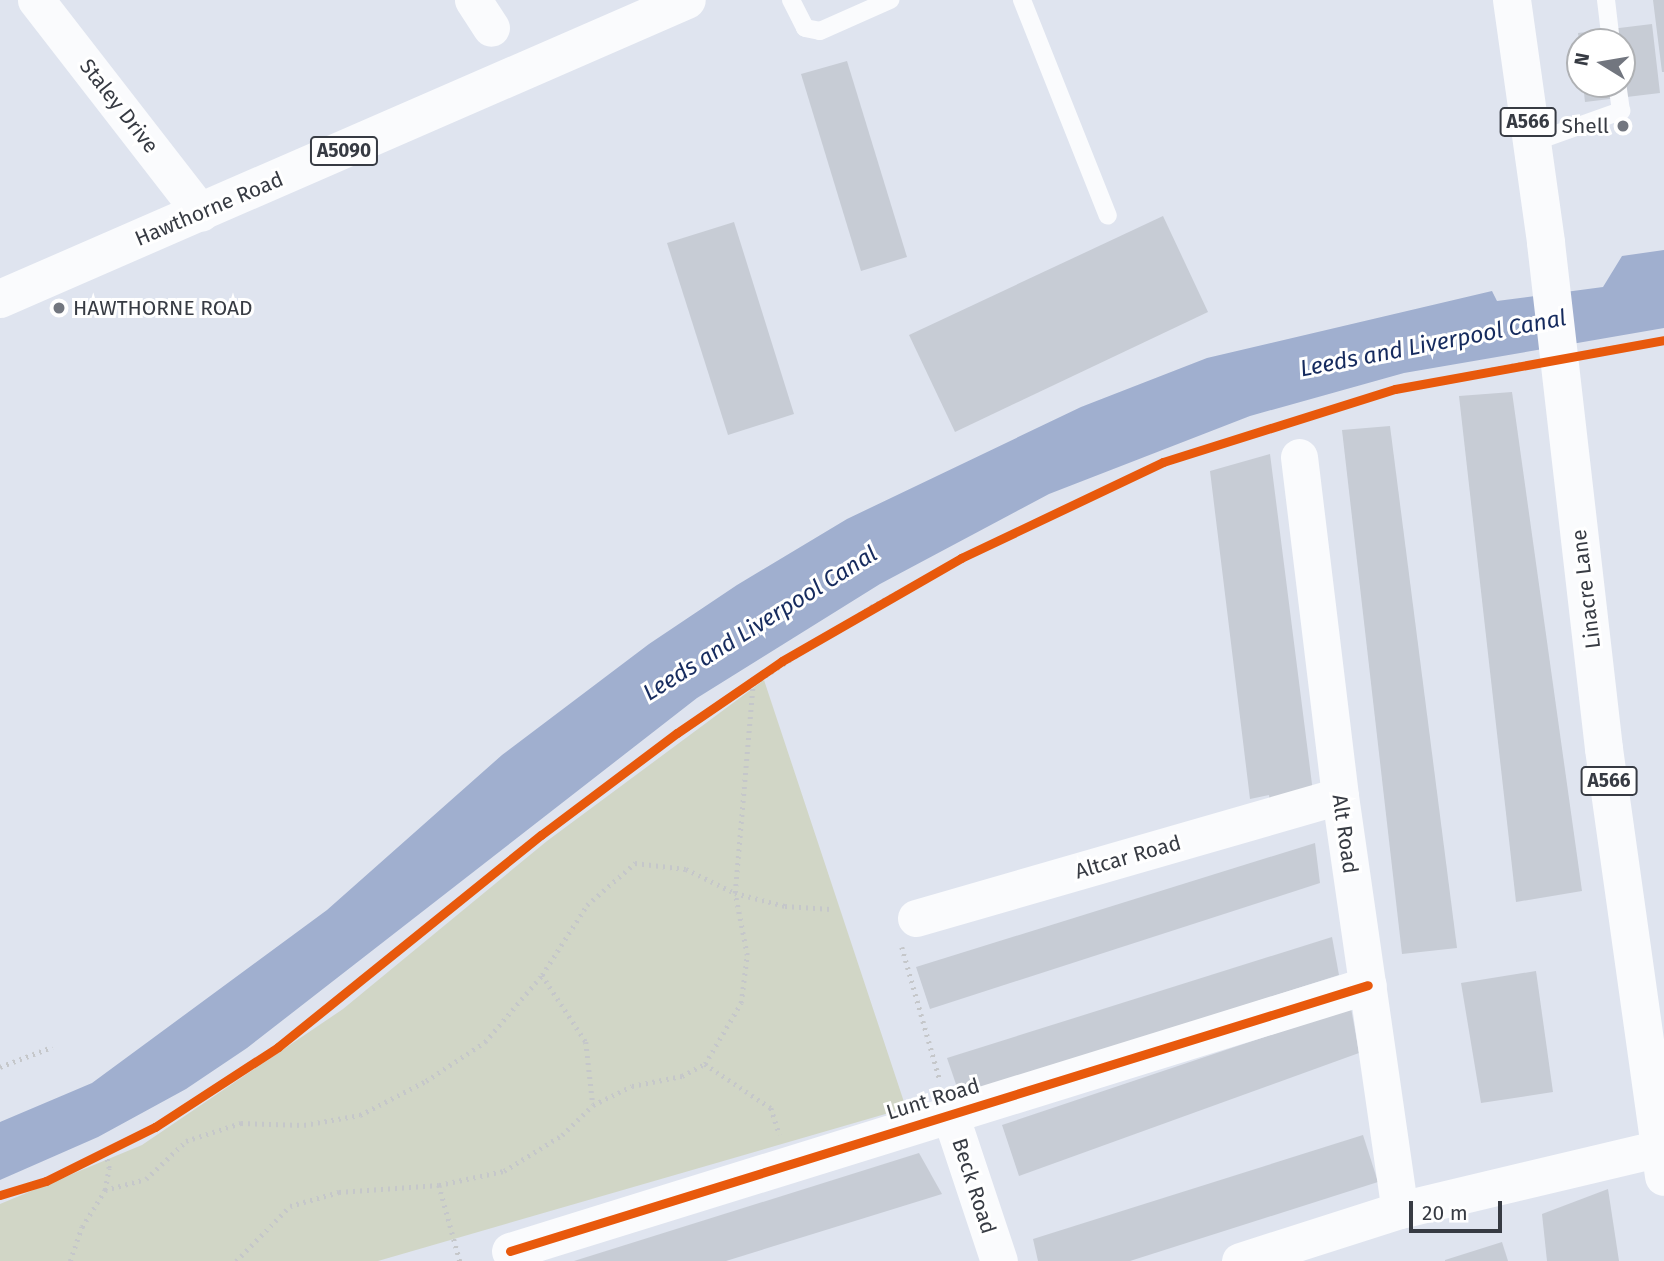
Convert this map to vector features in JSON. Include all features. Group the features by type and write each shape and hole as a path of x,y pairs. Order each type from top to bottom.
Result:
{"main road":[{"name":"Hawthorne Road","path":"0,299 687,0"},
{"name":"Linacre Lane","path":"1512,0 1546,243 1604,749 1663,1157"}],"street":[{"name":"Staley Drive","path":"36,0 201,213"},
{"name":"Alt Road","path":"1299,457 1339,796 1399,1210"},
{"name":"Altcar Road","path":"916,918 1339,796"},
{"name":"Lunt Road","path":"510,1251 949,1111 1367,985"},
{"name":"Beck Road","path":"949,1111 999,1261"},
{"path":"1240,1261 1399,1210 1663,1157"}],"lane":[{"path":"791,0 797,18 805,28 820,31 890,0"},
{"path":"1022,0 1108,216"},
{"path":"1605,0 1609,28"},
{"path":"1531,143 1620,111 1619,98"}],"path":[{"path":"0,1195 46,1181 155,1127 278,1047 541,835 753,681 871,607 961,558 1163,462 1395,389 1559,367 1664,340"},
{"path":"236,1261 290,1206 339,1192 439,1185 504,1171 562,1135 593,1105 632,1086 682,1076 705,1064 741,1003 747,955 734,893 753,681"},
{"path":"105,1190 146,1179 186,1141 241,1123 304,1125 360,1115 426,1081 485,1042 542,975 587,905 635,863 685,869 734,893 785,906 831,909"},
{"path":"916,918 896,926 949,1111"},
{"path":"542,975 586,1042 593,1105"},
{"path":"0,1067 52,1046"},
{"path":"705,1064 771,1108 788,1163"},
{"path":"70,1261 82,1227 105,1190 109,1168 105,1151"},
{"path":"439,1185 460,1261"}],"green space":[{"path":"764,680 906,1108 378,1261 0,1261 0,1204 142,1145 343,1009 547,841"}],"water":[{"name":"Leeds and Liverpool Canal","path":"1664,250 1664,328 1404,373 1250,416 1049,494 880,584 697,698 247,1048 186,1089 98,1137 0,1180 0,1122 92,1083 327,910 502,755 649,644 737,585 847,519 1081,407 1207,358 1492,291 1497,301 1603,287 1622,256"}],"building":[{"path":"1653,0 1664,0 1664,72 1662,72"},
{"path":"1652,24 1660,93 1636,96 1636,28 1619,28"},
{"path":"847,61 907,257 861,271 801,74"},
{"path":"1585,98 1618,98 1585,102"},
{"path":"1163,216 1208,312 955,432 909,335"},
{"path":"734,222 794,414 728,435 667,243"},
{"path":"1512,392 1582,891 1516,902 1459,396"},
{"path":"1390,426 1457,948 1402,954 1342,430"},
{"path":"1270,454 1313,792 1270,804 1269,795 1250,799 1210,471"},
{"path":"1315,843 1320,883 930,1009 916,967"},
{"path":"1332,937 1339,975 960,1096 947,1058"},
{"path":"1536,971 1553,1092 1481,1103 1461,983"},
{"path":"1351,1008 1359,1053 1019,1176 1002,1125"},
{"path":"1363,1135 1378,1182 1130,1261 1038,1261 1033,1239"},
{"path":"919,1153 942,1194 726,1261 574,1261"},
{"path":"1608,1189 1619,1261 1547,1261 1542,1214"},
{"path":"1502,1242 1508,1261 1445,1261 1445,1260"}],"cycle path":[{"path":"0,1195 46,1181 155,1127 278,1047 541,835 677,733 782,661 961,558 1163,462 1395,389 1664,340"},
{"path":"510,1251 1368,985"}],"place":[{"name":"Shell","path":"1623,126"},
{"name":"HAWTHORNE ROAD","path":"59,308"}]}
